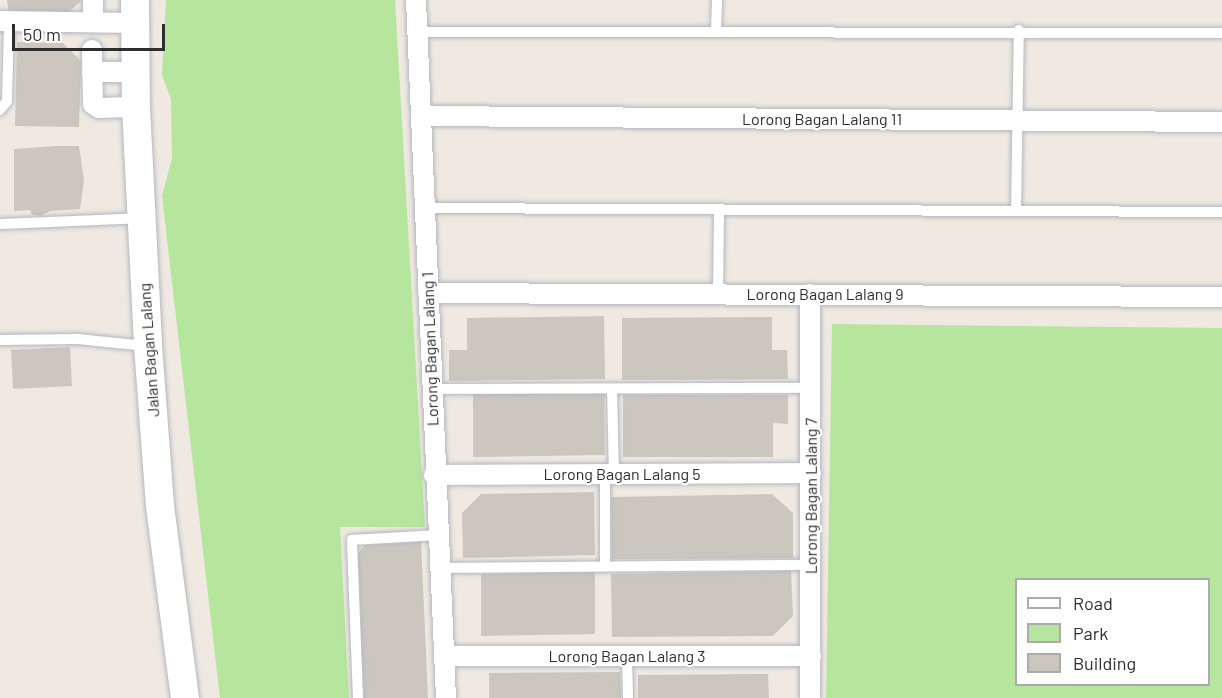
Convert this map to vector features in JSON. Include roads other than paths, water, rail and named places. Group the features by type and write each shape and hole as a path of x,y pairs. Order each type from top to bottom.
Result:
{"main road":[{"name":"Jalan Bagan Lalang","path":"135,12 136,107 148,346 160,506 185,698"}],"street":[{"path":"93,0 93,22"},
{"name":"Lorong Bagan Lalang 1","path":"416,0 434,475 446,698"},
{"path":"5,21 93,22 135,12"},
{"path":"92,50 93,104 99,108 136,107"},
{"path":"92,72 135,72"},
{"name":"Lorong Bagan Lalang 11","path":"422,116 1222,122"},
{"name":"Lorong Bagan Lalang 9","path":"428,293 1222,297"},
{"name":"Lorong Bagan Lalang 7","path":"810,294 810,698"},
{"name":"Lorong Bagan Lalang 5","path":"434,475 811,473"},
{"name":"Lorong Bagan Lalang 3","path":"444,656 811,656"}],"lane":[{"path":"716,30 717,0"},
{"path":"0,110 7,100 5,21"},
{"path":"417,32 1019,30 1222,33"},
{"path":"1016,211 1019,30"},
{"path":"425,208 1222,212"},
{"path":"718,294 719,210"},
{"path":"0,224 141,218"},
{"path":"0,340 78,339 148,346"},
{"path":"605,566 612,388"},
{"path":"431,389 811,388"},
{"path":"358,698 352,540 438,535"},
{"path":"440,568 811,565"},
{"path":"627,656 628,698"}]}
